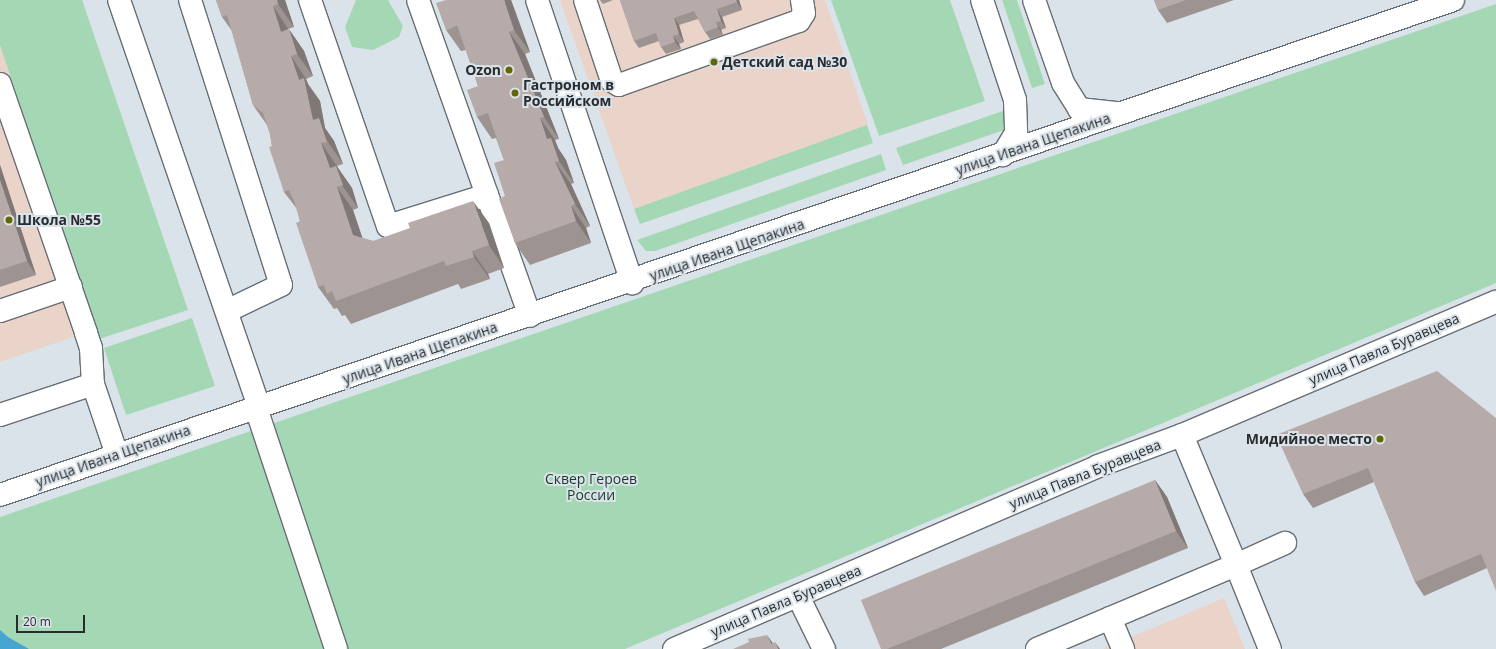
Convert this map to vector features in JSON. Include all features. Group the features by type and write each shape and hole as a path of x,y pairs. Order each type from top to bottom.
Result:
{"street":[{"path":"119,0 227,311 336,649"},
{"path":"190,0 281,285 227,311"},
{"path":"310,0 388,226 486,195"},
{"path":"418,0 530,316"},
{"path":"537,0 632,283"},
{"path":"585,0 612,81 619,85 799,21 804,13 802,0"},
{"path":"982,0 1015,100 1016,133 1003,155"},
{"path":"1034,0 1063,83 1079,109 1119,114"},
{"name":"улица Ивана Щепакина","path":"0,495 258,407 632,283 1003,155 1430,4 1453,0"},
{"path":"0,84 91,348 92,384 117,455"},
{"path":"0,311 71,287"},
{"name":"улица Павла Буравцева","path":"674,649 1098,466 1182,435 1496,302"},
{"path":"0,415 92,384"},
{"path":"1182,435 1270,649"},
{"path":"1038,649 1285,543"},
{"path":"798,596 824,649"},
{"path":"1110,618 1123,649"}],"shaded area":[{"name":"Детский сад №30","path":"560,0 825,0 868,125 634,209"},
{"path":"0,45 96,329 0,362"},
{"path":"1224,598 1245,649 1103,649"}],"green space":[{"path":"0,0 82,0 188,310 99,339 0,45"},
{"path":"356,0 388,0 403,26 399,37 373,50 352,47 345,27"},
{"path":"831,0 950,0 985,101 879,136"},
{"path":"1002,0 1017,0 1045,84 1032,88"},
{"name":"Сквер Героев России","path":"1496,4 1496,283 625,649 0,649 0,517"},
{"path":"1003,111 1008,121 1004,130 903,165 896,148"},
{"path":"867,125 873,143 640,224 634,209"},
{"path":"881,154 886,170 655,251 646,251 637,240"},
{"path":"192,318 215,386 126,415 104,348"}],"water":[{"path":"0,630 8,637 29,649 0,649"}],"building":[{"path":"216,0 277,0 278,4 273,6 281,32 289,29 297,54 291,56 299,80 304,78 313,120 319,118 327,142 321,143 330,168 336,166 343,185 337,187 353,235 373,241 410,228 408,223 473,201 489,245 472,251 474,257 446,266 444,261 336,301 332,291 327,294 324,285 318,287 296,223 300,221 294,201 289,190 284,192 269,147 272,146 270,134 263,113 253,105 227,15 222,17"},
{"path":"446,0 504,0 514,30 509,32 544,117 540,118 547,139 551,138 559,161 555,162 575,204 571,206 576,221 515,243 499,199 505,196 494,163 504,160 488,113 477,117 467,90 478,86 457,25 446,30 436,3"},
{"path":"620,0 736,0 737,2 717,9 721,21 716,22 718,27 705,32 694,11 674,18 679,34 673,36 675,42 661,47 656,33 634,41"},
{"path":"1154,0 1186,0 1158,10"},
{"path":"0,180 27,261 0,270"},
{"path":"1437,371 1496,418 1496,591 1481,554 1415,582 1368,468 1303,494 1276,435"},
{"path":"1155,480 1176,531 887,649 881,649 861,600"},
{"path":"767,635 771,644 775,642 778,649 733,649 749,642 748,639"}],"place":[{"name":"Детский сад №30","path":"714,62"},
{"name":"Ozon","path":"509,70"},
{"name":"Гастроном в Российском","path":"515,93"},
{"name":"Школа №55","path":"9,220"},
{"name":"Мидийное место","path":"1380,439"}]}
